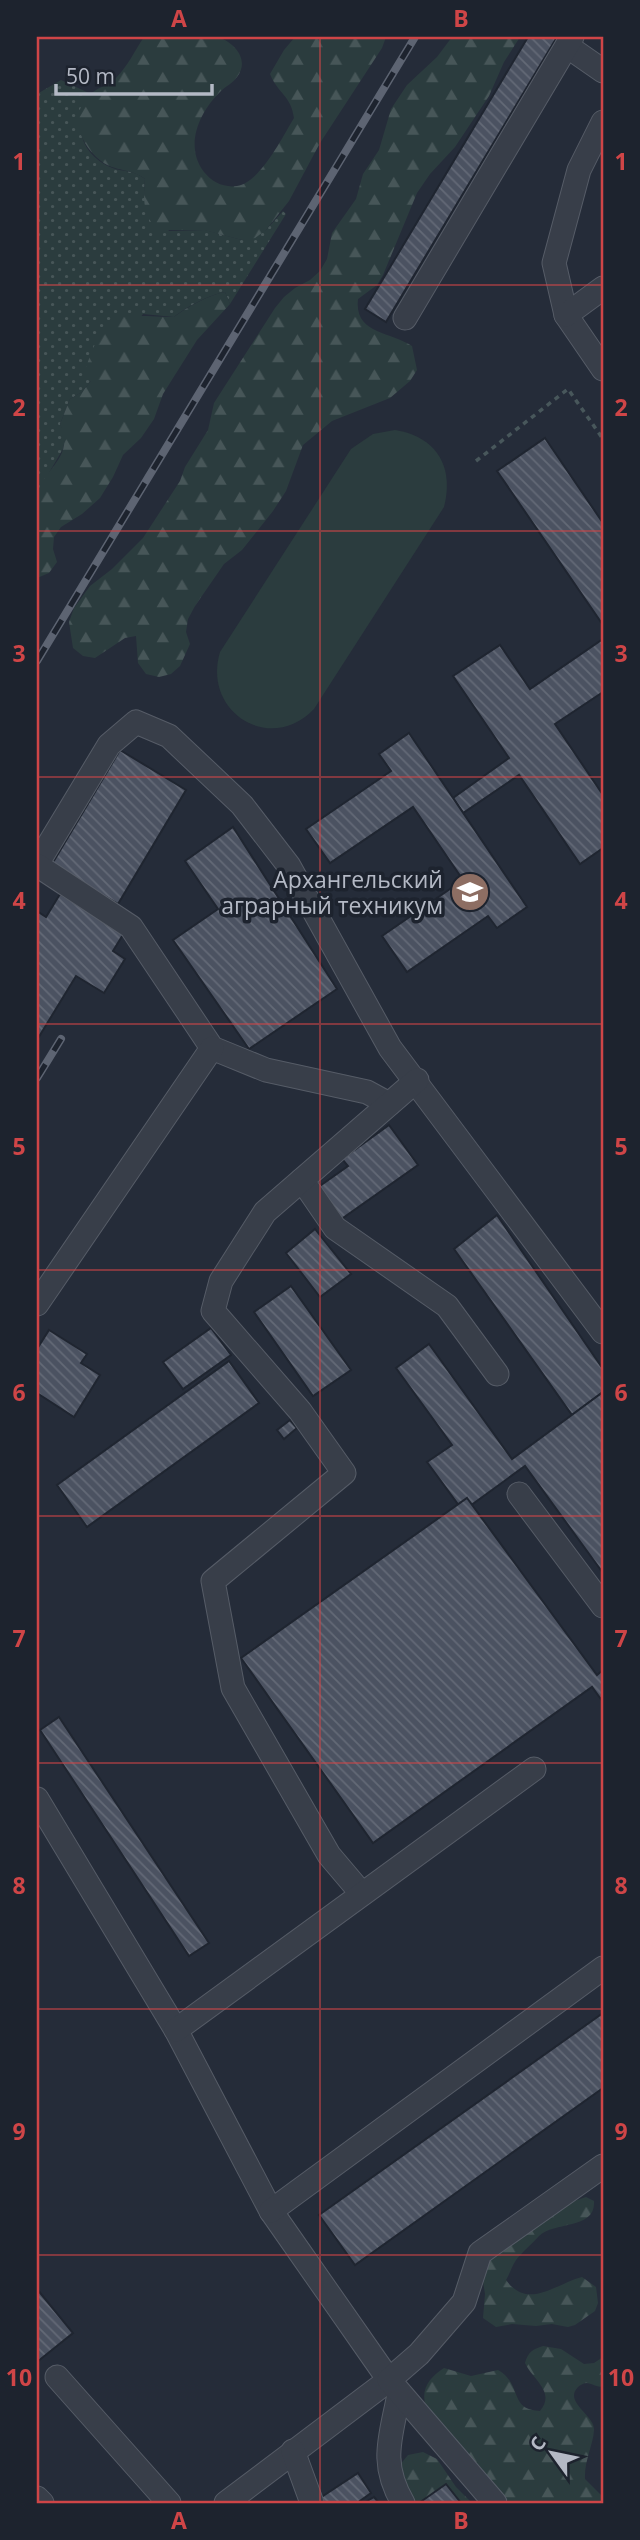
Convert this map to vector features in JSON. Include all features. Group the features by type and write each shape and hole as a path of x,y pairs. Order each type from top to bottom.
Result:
{"street":[{"path":"405,318 569,41 603,71"},
{"path":"603,122 579,170 554,263 566,315 603,369"},
{"path":"566,315 603,288"},
{"path":"389,1104 367,1092 266,1070 212,1048 131,927 37,865 109,745 136,722 169,736 242,805 289,866 390,1048 417,1080 603,1332"},
{"path":"37,1304 212,1048"},
{"path":"362,1894 329,1855 233,1688 213,1581 344,1474 300,1411 213,1311 221,1281 265,1212 417,1080"},
{"path":"302,1180 335,1228 447,1306 497,1374"},
{"path":"519,1494 603,1606"},
{"path":"176,2030 534,1769"},
{"path":"37,1799 176,2030 271,2211 394,2387 495,2503"},
{"path":"271,2211 603,1968"},
{"path":"226,2503 293,2451 394,2387 464,2302 480,2252 603,2166"},
{"path":"57,2377 169,2503"},
{"path":"394,2387 387,2463 396,2492 403,2503"},
{"path":"293,2451 312,2503"},
{"path":"37,2498 42,2503"}],"path":[{"path":"476,461 568,389 603,439"}],"green space":[{"path":"144,37 218,37 230,43 239,53 241,71 206,109 195,140 198,162 204,172 219,184 237,186 246,183 262,168 294,118 290,104 270,74 295,37 386,37 382,48 320,143 289,201 266,230 255,238 242,240 204,230 157,230 145,206 145,179 101,161 82,137 78,118 85,100 116,78"},
{"path":"452,37 520,37 504,62 489,96 455,147 417,193 377,285 358,299 358,310 368,325 412,346 417,370 410,381 390,398 332,421 303,445 286,491 273,511 242,550 224,564 195,606 188,619 186,632 190,644 180,666 171,674 159,677 146,674 138,663 136,636 125,638 95,658 83,656 73,648 69,622 74,608 90,586 112,569 143,538 180,481 185,467 208,430 214,403 275,308 284,297 320,271 327,259 332,233 356,199 363,174 379,150 391,109 407,85 437,57"},
{"path":"61,80 91,94 82,115 85,145 99,161 145,179 144,194 169,231 205,230 242,240 266,230 283,211 286,214 230,304 225,292 198,302 174,317 143,314 82,392 70,399 60,424 66,435 63,449 37,493 37,94"},
{"path":"225,292 230,304 197,340 163,394 154,419 141,438 123,455 100,498 61,527 54,537 53,549 57,562 49,573 37,578 36,517 39,488 61,455 64,436 60,424 70,399 82,392 91,381 85,370 100,334 107,324 115,319 125,316 174,317 198,302"},
{"path":"395,430 422,440 432,447 439,457 447,480 444,507 314,709 297,722 278,728 260,727 244,720 230,709 221,693 217,674 220,652 351,449 373,434"},
{"path":"586,2197 594,2201 593,2210 588,2217 546,2231 539,2236 516,2260 506,2280 515,2289 533,2294 582,2277 596,2287 598,2303 595,2311 568,2327 552,2324 512,2324 496,2327 483,2318 485,2294 481,2268 485,2259 560,2206"},
{"path":"543,2346 561,2349 584,2364 594,2363 603,2357 603,2387 583,2384 574,2393 574,2398 593,2424 585,2479 603,2497 603,2503 511,2503 498,2493 426,2406 425,2389 434,2375 444,2368 471,2376 498,2370 511,2382 523,2406 540,2411 546,2398 542,2386 525,2363 531,2352"},
{"path":"423,2452 437,2459 456,2487 472,2503 461,2503 446,2484 419,2503 411,2499 399,2466 408,2455"}],"building":[{"path":"528,37 557,37 386,322 365,309"},
{"path":"545,438 603,523 603,625 497,471"},
{"path":"603,639 603,692 555,724 603,795 603,848 580,864 519,775 463,813 453,798 509,758 453,676 500,645 530,689"},
{"path":"409,733 527,907 497,928 488,916 407,972 382,936 463,880 413,807 330,863 306,829 391,771 379,754"},
{"path":"120,750 186,790 118,904 52,864"},
{"path":"233,827 337,989 249,1049 173,940 218,909 185,861"},
{"path":"60,894 124,933 113,951 125,959 104,993 76,976 37,1040 37,911 46,917"},
{"path":"389,1125 418,1165 340,1220 317,1188 348,1166 342,1159"},
{"path":"497,1215 603,1369 603,1392 572,1415 454,1249"},
{"path":"315,1229 351,1274 320,1297 286,1253"},
{"path":"291,1286 351,1370 313,1396 254,1312"},
{"path":"211,1328 231,1355 183,1389 163,1362"},
{"path":"49,1330 87,1354 81,1363 100,1375 74,1417 37,1393 37,1349"},
{"path":"429,1344 512,1459 603,1392 603,1573 525,1466 463,1511 427,1462 452,1445 396,1368"},
{"path":"229,1361 259,1403 87,1527 57,1485"},
{"path":"290,1420 297,1428 284,1439 277,1430"},
{"path":"467,1498 597,1675 603,1670 603,1702 592,1687 373,1843 241,1658"},
{"path":"59,1717 209,1943 189,1956 40,1730"},
{"path":"603,2013 603,2088 355,2265 319,2215"},
{"path":"37,2289 73,2333 37,2362"},
{"path":"358,2473 371,2493 357,2503 324,2503 320,2498"},
{"path":"446,2484 461,2503 419,2503"},
{"path":"374,2497 379,2503 364,2503"}],"railway":[{"path":"37,661 415,37"},
{"path":"37,1078 61,1039"}],"place":[{"name":"Архангельский аграрный техникум","path":"470,892"}]}
